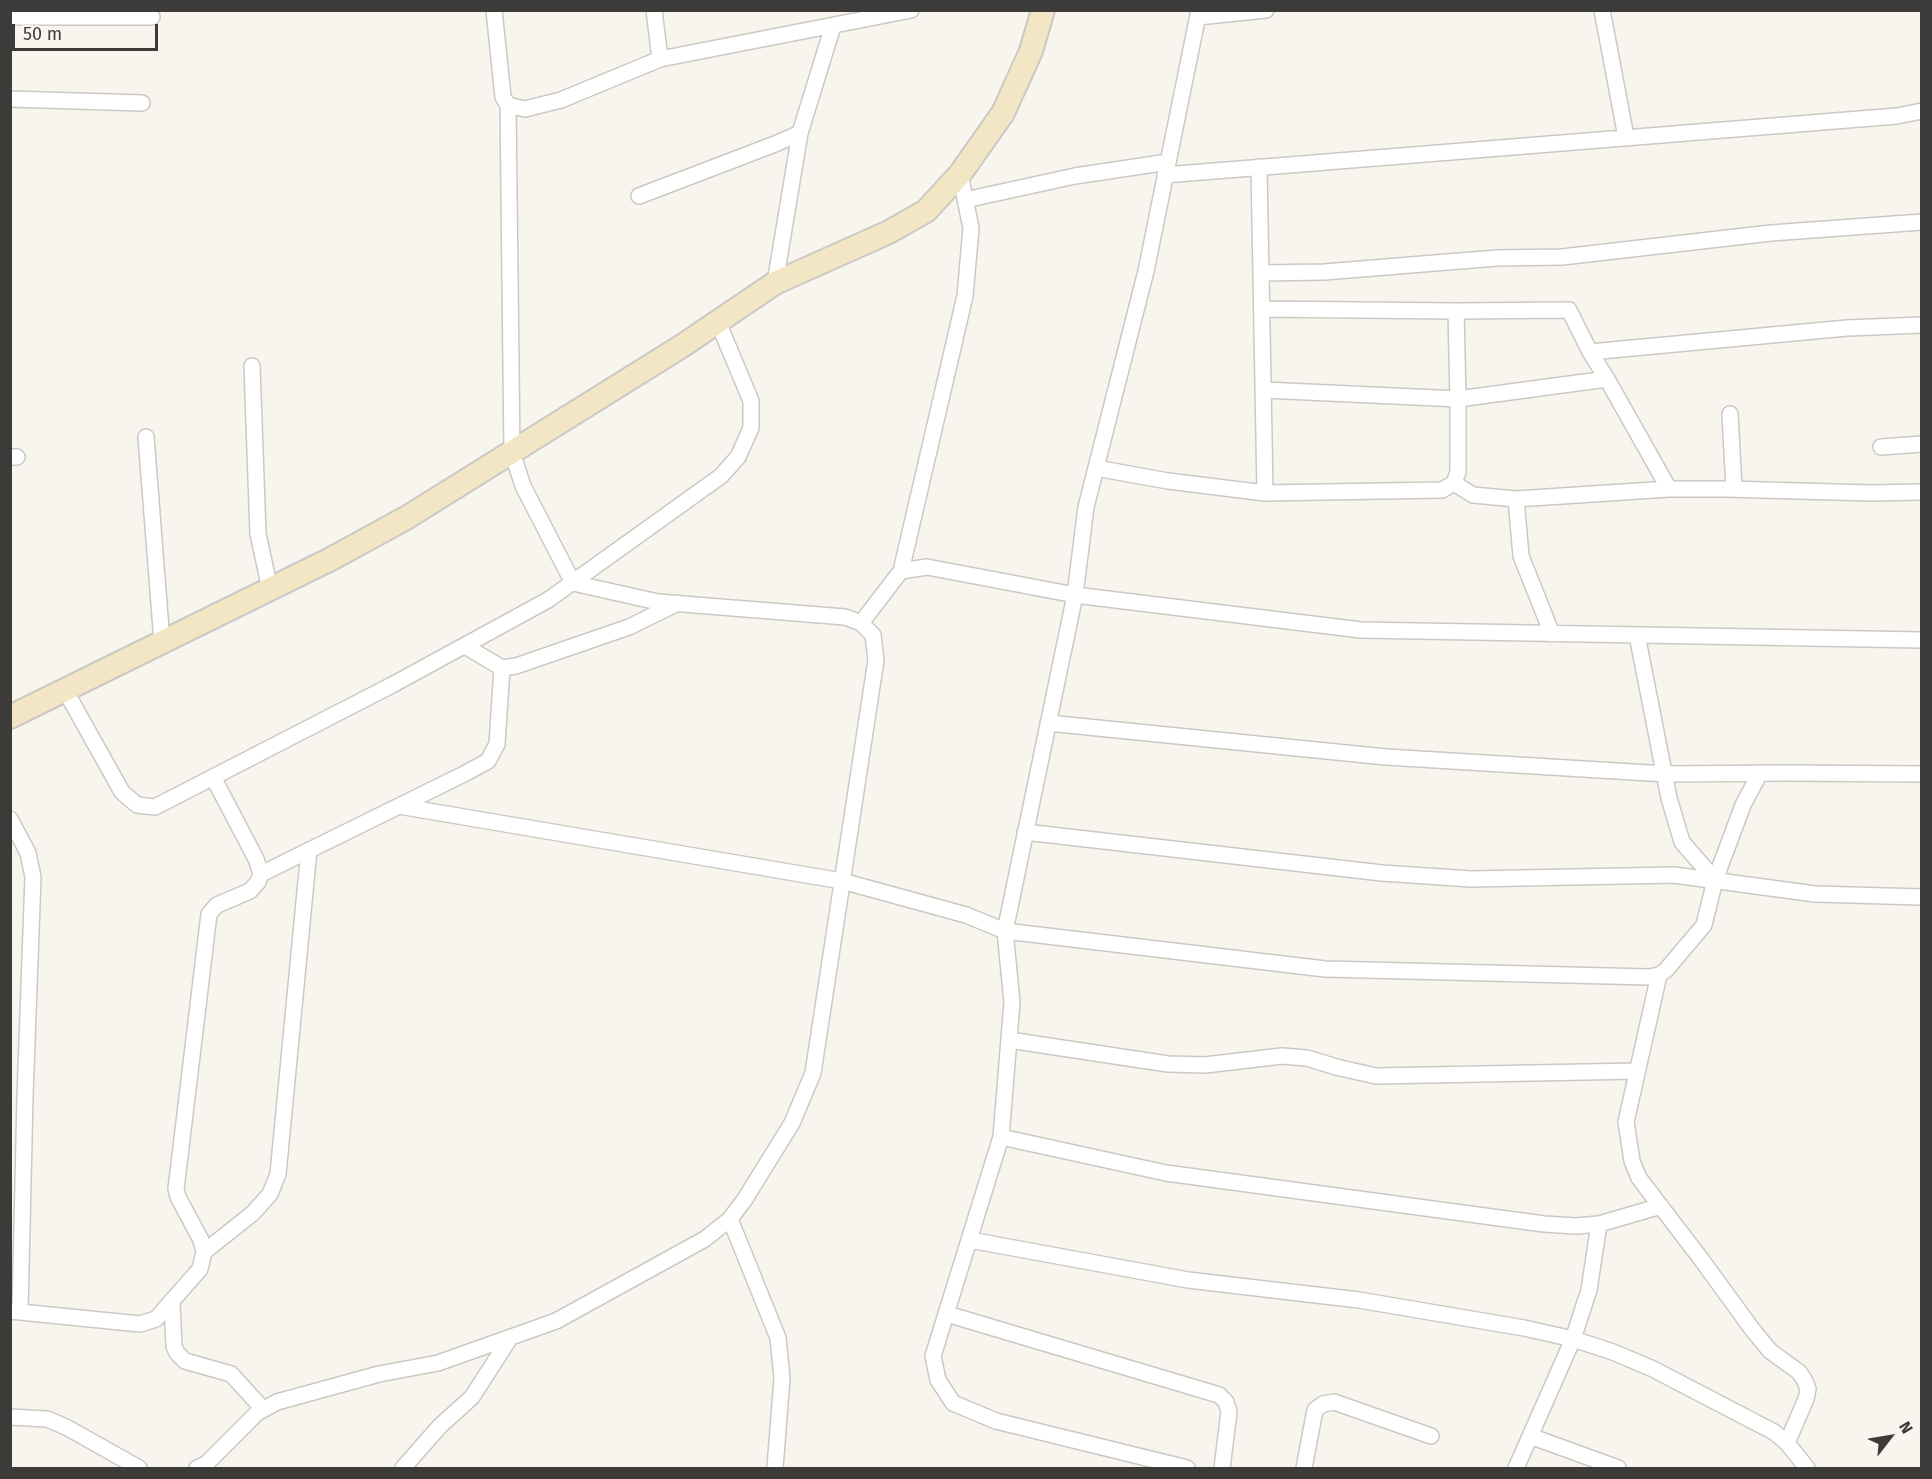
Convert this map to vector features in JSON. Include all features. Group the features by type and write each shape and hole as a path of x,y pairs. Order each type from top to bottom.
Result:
{"street":[{"path":"494,10 503,97 508,105 512,452 523,486 573,583"},
{"path":"654,10 660,59"},
{"path":"508,105 525,109 561,100 660,59 911,10"},
{"path":"10,717 331,559 406,518 613,390 775,283 889,232 926,211 960,174 1003,113 1031,51 1043,10"},
{"path":"1187,1468 996,1421 953,1403 938,1380 933,1356 1001,1137 1012,1002 1005,931 1075,595 1086,507 1146,271 1198,14 1266,10"},
{"path":"1602,10 1626,137"},
{"path":"10,17 152,17"},
{"path":"775,283 800,133 833,26"},
{"path":"10,99 142,103"},
{"path":"965,200 1075,176 1167,169 1259,167 1897,116 1922,111"},
{"path":"639,195 800,133"},
{"path":"1259,167 1265,493"},
{"path":"861,623 901,571 965,296 971,228 960,174"},
{"path":"1262,273 1324,272 1497,258 1562,257 1771,233 1922,222"},
{"path":"1262,309 1569,310 1590,352 1669,489"},
{"path":"1096,468 1168,481 1265,493 1442,490 1454,483 1458,472 1456,311"},
{"path":"65,690 122,792 137,805 155,807 392,685 548,600 721,476 738,457 751,429 751,401 718,322"},
{"path":"1590,352 1847,328 1922,325"},
{"path":"252,366 258,534 270,589"},
{"path":"1264,390 1458,399 1606,379"},
{"path":"1730,414 1734,489"},
{"path":"146,437 162,642"},
{"path":"1881,447 1922,444"},
{"path":"1454,483 1473,495 1516,499 1669,489 1922,492"},
{"path":"1516,499 1521,555 1552,634"},
{"path":"901,571 927,567 1075,595 1361,630 1922,640"},
{"path":"197,1468 206,1464 257,1413 277,1402 379,1374 438,1363 510,1338 566,1316 705,1239 730,1219 746,1199 792,1123 813,1073 876,660 873,635 861,623 845,617 658,602 573,583"},
{"path":"465,646 502,668 516,666 629,627 678,603"},
{"path":"1637,635 1669,798 1682,842 1715,880"},
{"path":"261,874 488,761 497,744 502,668"},
{"path":"1048,723 1386,757 1666,774 1922,774"},
{"path":"399,806 842,881 966,915 1005,931 1325,969 1649,977 1659,975 1666,970 1704,925 1715,880 1743,805 1760,773"},
{"path":"10,819 28,853 33,877 15,1312 140,1324 156,1319 200,1269 204,1252 201,1240 176,1189 209,914 217,905 250,891 258,882 261,874 256,859 213,777"},
{"path":"1025,832 1382,873 1471,879 1674,875 1815,894 1922,897"},
{"path":"204,1252 253,1213 270,1194 278,1174 309,850"},
{"path":"1659,975 1626,1122 1632,1161 1639,1178 1752,1329 1770,1351 1799,1372 1805,1381 1808,1389 1806,1399 1787,1443"},
{"path":"1009,1040 1168,1064 1205,1065 1282,1056 1307,1058 1336,1068 1376,1076 1638,1071"},
{"path":"10,1087 25,1096"},
{"path":"1001,1137 1166,1173 1544,1224 1576,1227 1599,1224 1661,1206"},
{"path":"730,1219 778,1338 782,1378 775,1468"},
{"path":"1516,1468 1573,1339 1589,1290 1599,1224"},
{"path":"970,1240 1188,1280 1359,1300 1524,1328 1573,1339 1613,1352 1653,1369 1774,1432 1787,1443 1807,1468"},
{"path":"172,1302 174,1346 177,1353 185,1361 231,1374 263,1409"},
{"path":"946,1314 1219,1395 1226,1402 1229,1412 1222,1468"},
{"path":"403,1468 440,1426 472,1397 510,1338"},
{"path":"1304,1468 1315,1410 1323,1404 1334,1402 1431,1436"},
{"path":"10,1417 47,1419 139,1468"},
{"path":"1530,1436 1618,1468"}]}
